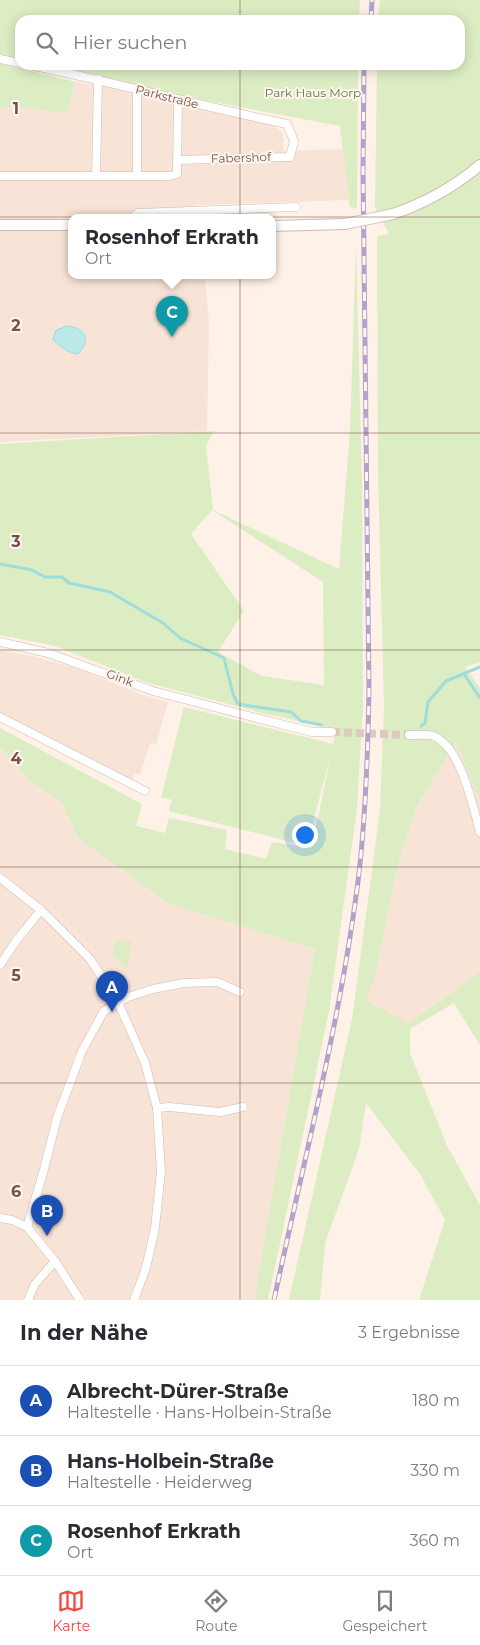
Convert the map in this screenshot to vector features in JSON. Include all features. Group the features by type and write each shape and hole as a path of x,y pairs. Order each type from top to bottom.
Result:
{"street":[{"path":"0,59 15,62"},
{"name":"Parkstraße","path":"53,70 288,124 294,141"},
{"path":"96,176 98,80"},
{"path":"137,90 137,176"},
{"path":"0,176 170,176 177,174 178,100"},
{"name":"Fabershof","path":"177,160 290,156 294,141"},
{"path":"276,226 345,224 393,214 440,194 480,165"},
{"path":"137,214 296,207"},
{"path":"0,225 68,225"},
{"name":"Gink","path":"0,642 48,652 153,691 312,732 332,732"},
{"path":"0,717 145,791"},
{"path":"410,735 433,736 446,745 453,754 460,766 480,832"},
{"path":"0,878 41,910 90,960 118,1002 145,1063 157,1108 161,1156 159,1208 151,1250 134,1300"},
{"path":"0,965 16,941 41,910"},
{"path":"27,1227 57,1118 82,1051 104,1011 118,1002 153,989 184,983 217,982 240,992"},
{"path":"157,1108 169,1106 220,1112 243,1106"},
{"path":"0,1218 12,1220 27,1227 55,1261 80,1300"},
{"path":"28,1300 35,1284 55,1261"}],"shaded area":[{"path":"75,82 107,86 234,117 272,124 283,134 284,151 343,149 349,200 194,205 195,214 68,214 68,279 205,279 209,323 207,431 0,442 0,107 24,107 67,114"},
{"path":"0,650 33,656 81,670 143,695 168,702 156,745 150,743 140,775 135,774 131,781 0,712"},
{"path":"456,742 480,801 480,972 409,1023 365,1001 377,969 390,899 401,854 417,806"},
{"path":"0,746 30,781 62,803 79,839 169,904 315,949 254,1300 0,1300"}],"green space":[{"path":"0,0 360,0 359,15 15,15 15,58 6,55 4,64 15,67 15,70 28,70 75,82 67,114 24,107 0,107"},
{"path":"380,0 480,0 480,662 465,667 480,688 480,801 456,742 417,806 401,854 390,899 377,969 366,1001 409,1023 480,972 480,1045 454,1003 410,1029 410,1053 447,1146 480,1205 480,1300 419,1300 445,1220 420,1174 366,1103 359,1149 325,1243 320,1300 289,1300 352,1019 380,811 384,707 378,471 377,236 389,234 375,207 377,70 465,70 465,15 378,15"},
{"name":"Park Haus Morp","path":"64,70 358,70 357,208 350,207 340,126 177,95"},
{"path":"356,245 362,484 363,707 357,808 329,1011 268,1300 254,1300 315,949 169,904 79,839 62,803 30,781 0,746 0,728 142,804 136,826 165,833 169,818 227,830 225,849 266,859 272,842 312,848 331,753 307,846 169,811 172,800 161,797 184,707 333,744 336,729 266,714 148,683 55,646 0,635 0,444 214,431 206,446 213,510 339,569 350,432","holes":["212,510 323,582 324,685 262,676 218,652 244,611 191,534"]},
{"path":"117,940 132,941 127,968 112,955"}],"water":[{"path":"68,326 83,332 85,336 85,344 78,354 64,349 53,339 56,330"}],"waterway":[{"path":"0,564 32,570 45,577 62,577 69,583 110,592 163,623 180,638 224,658 233,694 238,704 291,712 301,721 322,725"},
{"path":"421,726 425,723 428,702 446,681 480,667"},
{"path":"464,674 480,698"}],"tunnel":[{"path":"332,732 409,735"}],"railway":[{"path":"371,15 372,0"},
{"path":"274,1300 343,980 359,873 363,827 369,688 363,172 364,70"}],"place":[{"name":"Rosenhof Erkrath","path":"172,337"},
{"name":"Albrecht-Dürer-Straße","path":"112,1012"},
{"name":"Hans-Holbein-Straße","path":"47,1236"}]}
